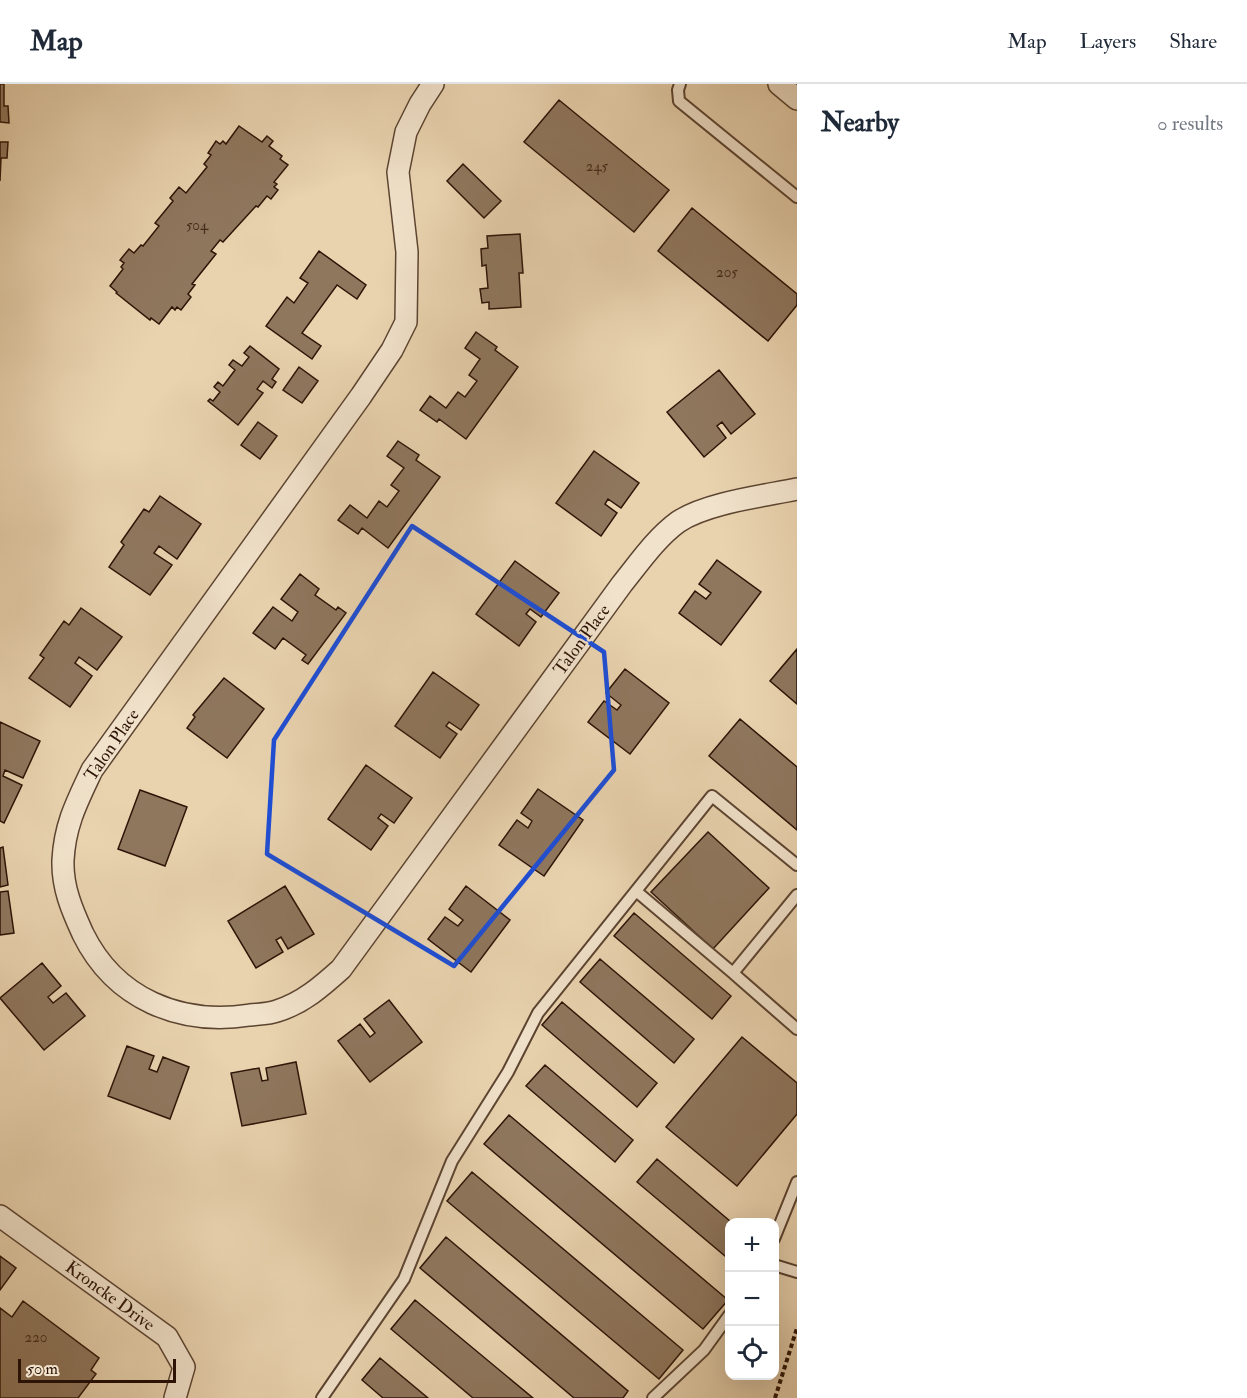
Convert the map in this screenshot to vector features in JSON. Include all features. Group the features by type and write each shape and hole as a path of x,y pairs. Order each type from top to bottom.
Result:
{"street":[{"name":"Talon Place","path":"434,84 420,104 406,132 398,172 408,252 406,322 392,350 361,396 92,770 69,819 63,861 68,903 91,950 125,988 150,1003 192,1016 233,1018 277,1011 311,995 341,969 622,584 660,537 678,522 700,511 797,489"},
{"path":"779,84 797,99"},
{"name":"Kroncke Drive","path":"0,1216 166,1337 184,1367 175,1398"}],"lane":[{"path":"680,84 679,101 797,198"},
{"path":"322,1398 404,1280 452,1161 508,1072 538,1013 712,796 797,865"},
{"path":"636,891 797,1029"},
{"path":"733,973 797,895"},
{"path":"779,1227 797,1182"},
{"path":"779,1267 797,1272"},
{"path":"653,1398 704,1350 725,1320"}],"path":[{"path":"775,1398 797,1328"}],"highlighted area":[{"path":"412,526 604,652 614,770 454,966 267,854 274,740"}],"building":[{"path":"0,84 4,84 4,106 8,106 9,123 0,122"},
{"path":"559,100 669,190 634,232 524,142"},
{"path":"239,126 262,142 267,136 273,141 269,146 282,156 280,159 288,165 274,182 277,184 274,187 278,190 271,199 267,196 258,207 256,206 223,242 220,240 211,251 216,254 192,284 195,285 188,294 191,297 181,310 177,307 175,310 172,307 159,324 151,318 150,320 110,286 123,269 121,267 124,263 120,260 129,249 134,253 141,245 143,246 159,226 155,223 173,201 170,198 179,187 186,193 207,167 204,164 211,155 208,153 216,141 220,144 223,141 226,144"},
{"path":"0,142 8,142 7,158 1,158 0,181"},
{"path":"463,164 501,201 484,218 447,181"},
{"path":"692,208 797,294 797,305 768,341 658,251"},
{"path":"520,234 523,273 519,273 521,307 489,309 489,302 482,303 480,289 488,288 486,265 482,266 481,249 488,248 487,236"},
{"path":"319,251 366,285 357,299 337,285 302,333 321,346 312,359 266,326 287,297 294,303 308,283 300,278"},
{"path":"476,332 497,347 495,350 518,367 466,439 439,419 437,422 420,410 430,396 446,408 458,392 465,397 477,381 469,375 480,359 465,348"},
{"path":"250,346 279,369 272,379 276,382 272,388 263,381 257,389 263,393 238,425 208,401 210,399 213,401 220,392 214,387 218,382 223,386 235,370 229,365 233,360 242,366 249,357 244,353"},
{"path":"299,367 318,381 302,403 283,390"},
{"path":"719,370 755,414 731,434 722,422 717,426 726,438 704,457 667,412"},
{"path":"258,422 277,436 260,459 241,445"},
{"path":"398,441 419,455 416,460 440,477 388,548 362,528 358,534 338,520 350,505 367,518 379,501 387,507 399,491 391,485 404,468 387,456"},
{"path":"594,451 639,483 621,508 608,499 605,504 617,513 601,536 556,503"},
{"path":"160,496 201,524 177,559 159,546 154,553 172,565 150,595 109,567 124,545 121,542 144,509 149,512"},
{"path":"717,560 761,592 721,645 679,613 695,591 706,599 711,593 699,584"},
{"path":"515,561 559,593 541,617 530,609 526,614 536,622 519,646 476,614"},
{"path":"300,574 319,589 315,595 336,610 338,607 346,613 308,664 302,660 306,655 283,638 275,649 253,633 273,607 292,621 298,612 281,599"},
{"path":"81,608 122,637 97,670 79,657 75,663 92,676 70,707 29,678 44,658 40,655 64,621 69,625"},
{"path":"797,649 797,704 770,681"},
{"path":"625,669 669,703 630,754 588,722 604,701 617,710 621,705 606,693"},
{"path":"433,672 479,705 461,730 449,722 446,726 457,734 440,758 395,726"},
{"path":"224,678 264,709 227,758 187,728 195,717 193,715"},
{"path":"740,719 797,767 797,830 709,756"},
{"path":"0,722 40,741 23,778 5,770 3,776 22,785 4,823 0,821"},
{"path":"366,765 412,798 394,823 381,814 378,818 388,826 371,850 328,819"},
{"path":"538,789 583,820 544,876 499,845 517,820 528,828 532,821 521,813"},
{"path":"140,790 187,807 165,866 118,849"},
{"path":"708,832 769,888 713,949 651,892"},
{"path":"3,847 8,885 0,887 0,848"},
{"path":"285,886 314,934 288,949 281,937 276,940 283,952 256,968 228,921"},
{"path":"466,886 510,920 471,972 428,939 445,917 458,926 463,920 449,909"},
{"path":"8,891 14,933 0,935 0,892"},
{"path":"634,913 731,996 712,1019 614,936"},
{"path":"600,959 694,1039 674,1063 580,982"},
{"path":"42,963 61,986 48,997 53,1003 66,993 85,1016 44,1050 0,998"},
{"path":"389,1000 422,1042 370,1082 338,1041 360,1024 370,1037 375,1033 364,1019"},
{"path":"562,1002 657,1083 637,1107 542,1025"},
{"path":"742,1037 797,1083 797,1114 737,1186 666,1127"},
{"path":"127,1046 154,1056 149,1069 157,1072 163,1057 189,1067 170,1119 108,1096"},
{"path":"296,1062 306,1114 242,1126 231,1073 259,1068 262,1081 268,1080 266,1068"},
{"path":"545,1065 633,1140 615,1162 526,1086"},
{"path":"509,1115 725,1297 725,1303 703,1329 484,1144"},
{"path":"657,1159 726,1218 725,1256 637,1182"},
{"path":"472,1172 683,1350 659,1379 447,1201"},
{"path":"446,1237 628,1391 623,1398 574,1398 420,1268"},
{"path":"0,1256 16,1268 0,1290"},
{"path":"415,1300 533,1398 473,1398 391,1329"},
{"path":"23,1301 99,1358 91,1370 96,1374 78,1398 0,1398 0,1308 12,1317"},
{"path":"380,1358 428,1398 383,1398 362,1380"}]}
